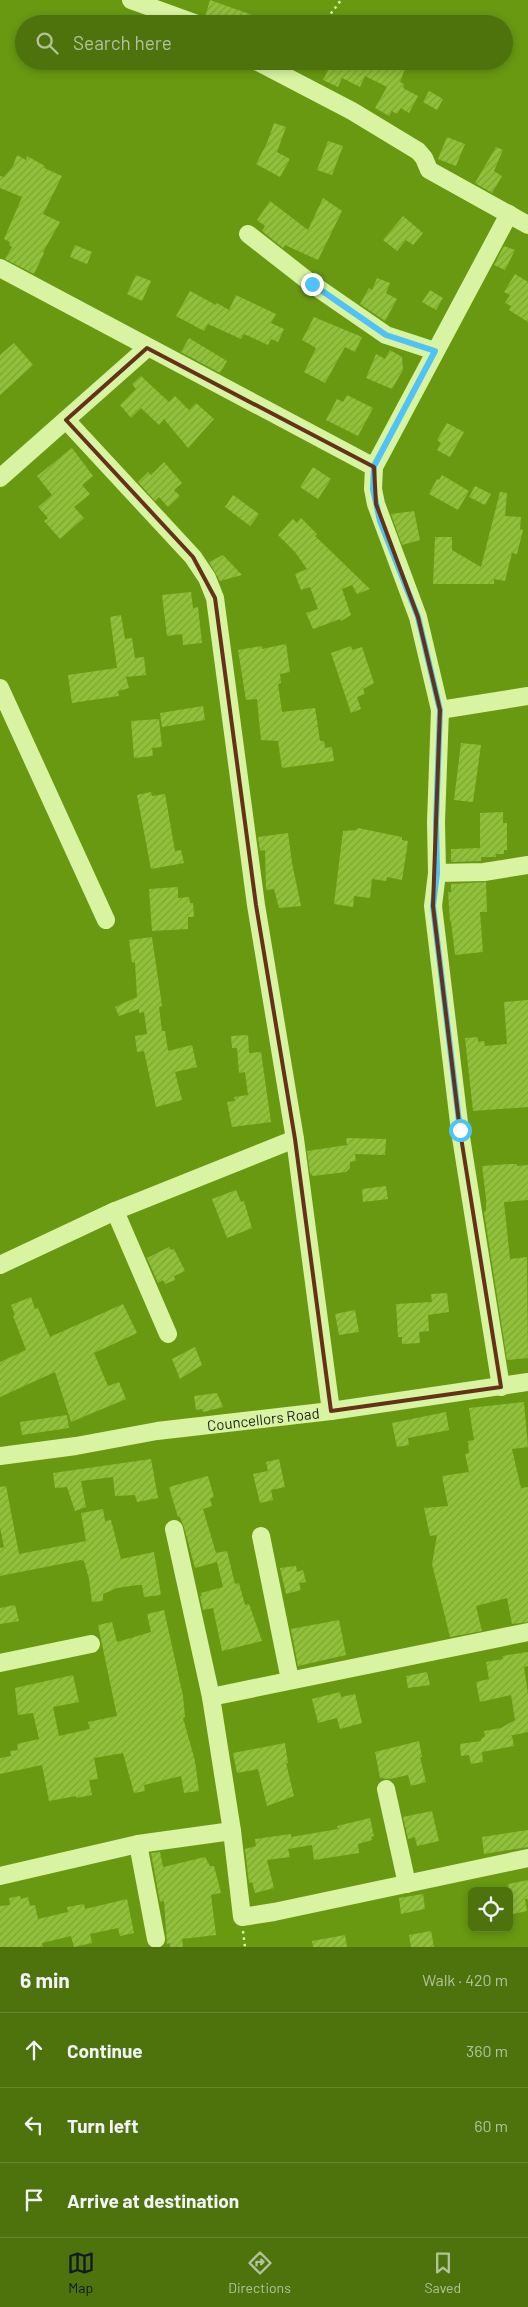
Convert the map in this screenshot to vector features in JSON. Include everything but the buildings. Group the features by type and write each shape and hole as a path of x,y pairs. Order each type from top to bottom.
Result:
{"street":[{"path":"131,0 172,15"},
{"path":"274,70 352,110 418,151 424,158 429,170 528,225"},
{"path":"502,1387 459,1121 433,906 437,873 436,822 440,710 418,617 376,504 373,489 374,466 509,214"},
{"path":"248,234 312,284 386,335 435,351"},
{"path":"0,268 374,466"},
{"path":"0,478 148,348"},
{"path":"66,420 194,558 207,578 215,598 256,905 295,1139 331,1411"},
{"path":"0,688 106,920"},
{"path":"440,710 528,696"},
{"path":"437,873 484,872 528,865"},
{"path":"0,1265 115,1211 295,1139"},
{"path":"115,1211 168,1334"},
{"name":"Councellors Road","path":"2,1451 76,1446 157,1431 331,1411 528,1382"},
{"path":"174,1529 211,1697 232,1831 242,1916 274,1912 528,1858"},
{"path":"260,1536 290,1680"},
{"path":"211,1697 528,1632"},
{"path":"0,1663 91,1644"},
{"path":"386,1788 407,1884"},
{"path":"0,1876 138,1844 232,1831"},
{"path":"138,1844 156,1939"}],"path":[{"path":"330,15 342,0"}],"highlighted area":[{"path":"147,348 374,467 376,504 418,617 440,710 433,906 460,1131 501,1387 331,1411 295,1139 256,905 215,598 193,557 66,420"}],"route":[{"path":"312,284 386,335 435,351 374,466 373,489 380,521 418,617 440,710 436,822 437,873 433,906 460,1130"}]}
